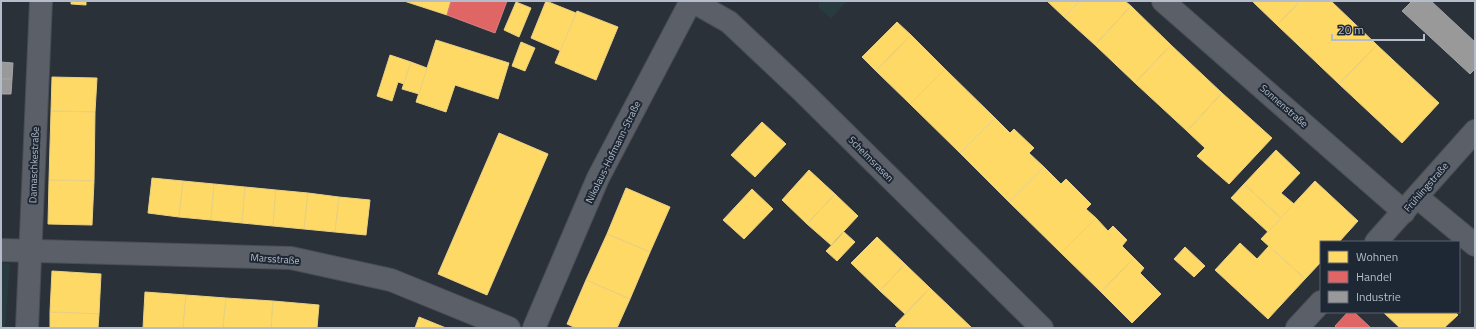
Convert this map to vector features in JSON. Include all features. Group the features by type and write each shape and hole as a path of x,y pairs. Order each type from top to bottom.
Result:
{"street":[{"name":"Damaschkestraße","path":"26,328 40,1"},
{"name":"Nikolaus-Hofmann-Straße","path":"534,328 598,178 692,1"},
{"name":"Schelmsrasen","path":"692,1 729,22 810,99 1042,328"},
{"name":"Sonnenstraße","path":"1164,1 1410,204 1475,245"},
{"name":"Frühlingstraße","path":"1377,241 1475,131"},
{"name":"Marsstraße","path":"1,250 291,258 391,280 509,328"},
{"path":"1297,328 1320,303"}],"green space":[{"path":"819,1 847,1 831,19 819,8"},
{"path":"1,263 10,264 5,328 1,328"}],"building: Wohnen":[{"path":"71,1 86,1 86,5 71,4"},
{"path":"404,1 451,1 447,15"},
{"path":"546,1 576,13 561,51 531,38"},
{"path":"1047,1 1080,1 1064,17"},
{"path":"1080,1 1125,1 1131,6 1095,45 1064,17"},
{"path":"1252,1 1300,1 1277,25"},
{"path":"1300,1 1331,1 1377,45 1339,84 1277,25"},
{"path":"516,2 531,8 519,37 504,30"},
{"path":"1131,6 1171,45 1135,83 1095,45"},
{"path":"577,11 618,27 596,80 555,63"},
{"path":"897,22 911,35 876,71 862,57"},
{"path":"911,35 945,69 910,104 876,71"},
{"path":"436,40 509,63 498,99 455,85 446,112 416,102"},
{"path":"521,42 535,48 525,71 512,66"},
{"path":"1171,45 1222,93 1187,131 1135,83"},
{"path":"1377,45 1439,103 1402,143 1339,84"},
{"path":"390,55 411,62 404,84 398,82 392,101 377,96"},
{"path":"411,62 427,68 419,94 402,89"},
{"path":"945,69 995,118 960,153 910,104"},
{"path":"52,77 97,78 95,112 51,111"},
{"path":"1222,93 1272,138 1229,184 1197,156 1205,148 1187,131"},
{"path":"51,111 95,112 94,181 49,180"},
{"path":"995,118 1010,133 1014,129 1034,148 1029,153 1044,167 1009,202 960,153"},
{"path":"762,122 786,144 755,177 731,155"},
{"path":"499,133 548,154 487,295 438,274"},
{"path":"1276,150 1300,173 1281,193 1294,204 1281,218 1244,184"},
{"path":"1044,167 1061,184 1066,179 1091,204 1086,209 1096,218 1061,253 1009,202"},
{"path":"809,170 835,194 807,224 782,200"},
{"path":"152,178 183,181 179,217 148,213"},
{"path":"49,180 94,181 92,225 48,224"},
{"path":"183,181 214,184 211,220 179,217"},
{"path":"1315,181 1358,221 1340,241 1320,241 1320,263 1305,279 1261,239"},
{"path":"214,184 245,187 242,223 211,220"},
{"path":"1244,184 1281,218 1268,232 1231,198"},
{"path":"245,187 276,190 273,226 242,223"},
{"path":"626,188 670,207 650,252 607,234"},
{"path":"752,189 773,209 744,239 723,220"},
{"path":"276,190 308,193 304,229 273,226"},
{"path":"308,193 339,197 335,232 304,229"},
{"path":"835,194 858,216 831,245 807,224"},
{"path":"339,197 370,200 366,235 335,232"},
{"path":"1096,218 1108,231 1113,226 1127,240 1122,246 1134,258 1101,292 1061,253"},
{"path":"844,232 855,242 837,261 826,251"},
{"path":"607,234 650,252 630,299 586,280"},
{"path":"877,237 905,264 880,291 851,263"},
{"path":"1240,243 1257,259 1269,246 1305,279 1268,319 1215,270"},
{"path":"1185,247 1205,266 1194,277 1174,259"},
{"path":"1134,258 1144,268 1140,273 1161,294 1132,323 1101,292"},
{"path":"905,264 930,288 905,314 880,291"},
{"path":"52,271 101,274 99,314 50,312"},
{"path":"586,280 630,299 617,328 576,328 567,324"},
{"path":"930,288 972,328 898,328 895,325"},
{"path":"145,292 186,295 183,328 143,328"},
{"path":"186,295 226,298 223,328 183,328"},
{"path":"226,298 273,301 271,328 223,328"},
{"path":"273,301 319,305 317,328 271,328"},
{"path":"50,312 99,314 98,328 50,328"},
{"path":"1384,313 1456,313 1458,315 1444,328 1400,328"},
{"path":"419,317 446,328 415,328"}],"building: Handel":[{"path":"451,1 507,1 495,33 447,15"},
{"path":"1347,313 1355,313 1371,328 1337,328 1335,326"}],"building: Industrie":[{"path":"1412,1 1431,1 1475,42 1475,69 1470,74 1402,11"},
{"path":"1,62 13,63 12,79 1,79"},
{"path":"1,79 12,79 11,94 1,94"}]}
